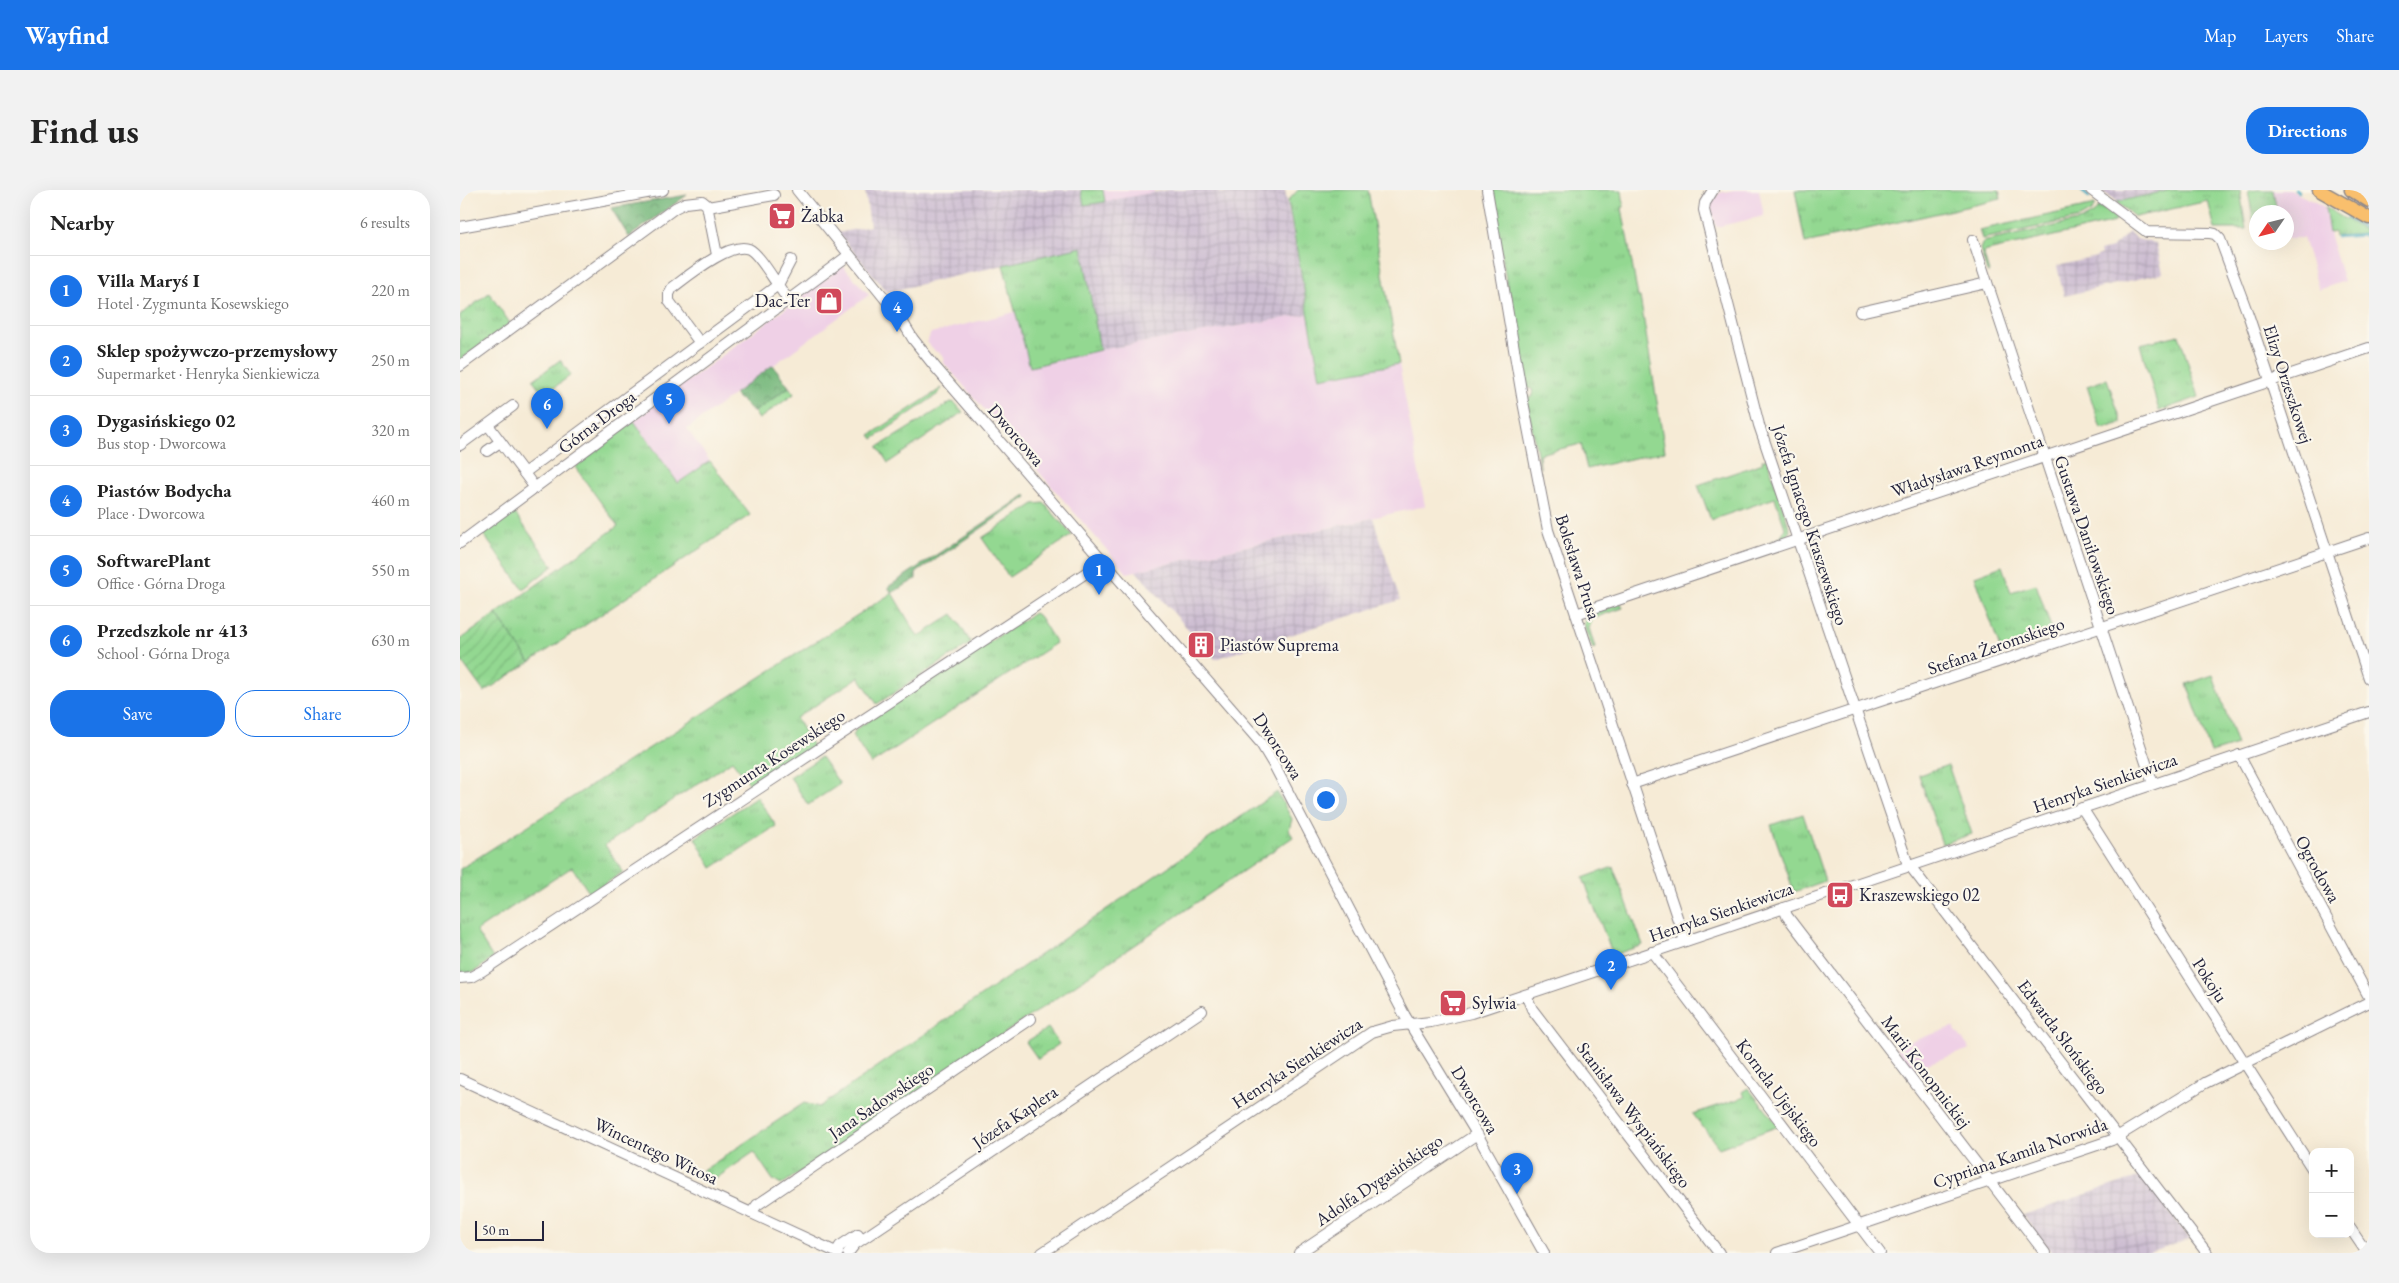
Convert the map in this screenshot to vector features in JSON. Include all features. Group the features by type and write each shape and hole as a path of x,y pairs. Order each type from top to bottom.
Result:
{"main road":[{"path":"2319,190 2369,218"},
{"path":"2351,190 2369,201"}],"street":[{"path":"460,227 663,190"},
{"name":"Dworcowa","path":"797,190 899,316 913,339 936,368 1235,711 1268,754 1410,1024 1478,1134 1544,1253"},
{"name":"Bolesława Prusa","path":"1487,190 1546,520 1685,941"},
{"name":"Józefa Ignacego Kraszewskiego","path":"1713,190 1704,206 1704,213 1749,390 1797,540 1904,856 1910,866"},
{"name":"Elizy Orzeszkowej","path":"2091,190 2147,232 2210,233 2217,236 2247,310 2369,678"},
{"path":"708,207 774,195"},
{"path":"460,366 675,208 685,203 702,201 708,207 717,255"},
{"name":"Gustawa Daniłowskiego","path":"1974,240 2152,784"},
{"path":"700,343 671,304 669,294 672,288 717,255 744,248 750,249 788,300"},
{"name":"Górna Droga","path":"460,543 849,255"},
{"path":"524,473 778,285 791,260"},
{"path":"1860,312 1988,283"},
{"name":"Władysława Reymonta","path":"1576,614 2369,348"},
{"path":"460,444 513,406"},
{"path":"488,425 535,488"},
{"path":"487,451 500,442"},
{"name":"Stefana Żeromskiego","path":"1632,784 2369,538"},
{"name":"Zygmunta Kosewskiego","path":"460,978 470,977 482,970 1104,561"},
{"name":"Henryka Sienkiewicza","path":"1042,1253 1360,1039 1381,1029 1452,1018 2369,712"},
{"name":"Ogrodowa","path":"2239,755 2369,997"},
{"name":"Pokoju","path":"2082,808 2309,1164"},
{"name":"Edwarda Słońskiego","path":"1910,866 2207,1253"},
{"name":"Marii Konopnickiej","path":"1784,908 1787,916 2045,1253"},
{"name":"Kornela Ujejskiego","path":"1652,952 1880,1253"},
{"name":"Stanisława Wyspiańskiego","path":"1526,994 1532,1009 1719,1253"},
{"name":"Cypriana Kamila Norwida","path":"1777,1253 2119,1137 2199,1087 2369,1002"},
{"name":"Józefa Kaplera","path":"848,1253 855,1244 1202,1011"},
{"name":"Jana Sadowskiego","path":"751,1213 756,1205 1031,1019"},
{"name":"Wincentego Witosa","path":"460,1079 837,1253"},
{"name":"Józefa Kaplera","path":"837,1253 844,1244 1080,1084"},
{"name":"Adolfa Dygasińskiego","path":"1299,1253 1478,1134"},
{"path":"2354,1234 2367,1253"}],"shaded area":[{"path":"865,190 1081,190 1084,205 1168,190 1219,190 1220,193 1240,190 1285,190 1308,314 1100,350 1082,247 887,292 838,233 870,226"},
{"path":"1081,190 1154,190 1154,193 1084,205"},
{"path":"1734,190 1759,190 1764,216 1716,227 1710,205 1719,193"},
{"path":"2100,190 2171,190 2118,202"},
{"path":"2273,190 2290,190 2325,207 2330,237 2344,281 2319,290 2303,238 2294,238 2294,205 2276,205"},
{"path":"2129,232 2137,239 2156,243 2163,273 2064,296 2057,266 2096,257 2101,254 2100,251 2112,248"},
{"path":"843,266 869,295 687,429 710,461 678,484 634,421"},
{"path":"1015,312 1030,367 1100,350 1308,314 1320,378 1399,364 1425,506 1127,573 943,362 945,359 939,352 936,352 927,342 931,333"},
{"path":"1373,518 1400,600 1215,659 1136,571"},
{"path":"1953,1027 1970,1049 1912,1069 1895,1047"},
{"path":"2141,1176 2190,1239 2150,1253 2052,1253 2023,1215"}],"green space":[{"path":"1081,190 1103,190 1105,202 1084,205"},
{"path":"1298,190 1368,190 1399,364 1320,378 1288,201"},
{"path":"1491,190 1622,190 1624,207 1622,208 1638,297 1640,297 1665,451 1587,469 1581,444 1539,454 1540,468 1526,399 1533,396 1532,389 1524,387"},
{"path":"1795,190 1999,190 2001,199 1805,243"},
{"path":"2171,190 2240,190 2246,229 2215,229 2208,201 2135,217 2116,202"},
{"path":"2248,190 2273,190 2276,205 2251,205"},
{"path":"687,195 629,237 611,208"},
{"path":"2095,205 2092,211 2080,218 1982,239 1979,230"},
{"path":"2100,206 2117,219 2115,222 1983,252 1989,272 1987,272 1980,249 1983,242 2082,220 2093,214"},
{"path":"2325,207 2365,231 2365,234 2335,236 2334,232 2329,233"},
{"path":"1082,247 1100,350 1030,367 1003,265"},
{"path":"489,293 510,323 460,360 460,315"},
{"path":"2179,335 2199,397 2159,411 2140,344"},
{"path":"560,360 571,375 544,395 533,380"},
{"path":"773,365 789,387 754,412 734,394"},
{"path":"2107,379 2122,423 2101,429 2087,386"},
{"path":"789,387 794,394 759,419 754,412"},
{"path":"942,388 938,394 873,439 870,435"},
{"path":"951,402 955,403 963,412 888,463 878,447"},
{"path":"634,421 678,483 710,461 750,515 530,662 496,614 618,526 575,467"},
{"path":"1767,458 1790,530 1787,536 1769,542 1781,537 1785,528 1775,498 1711,520 1698,485 1763,463 1762,460"},
{"path":"1026,495 1027,497 916,573 916,579 892,593 888,587"},
{"path":"1044,503 1072,535 1009,577 982,538 1034,504"},
{"path":"514,512 553,566 523,589 483,534"},
{"path":"2002,566 2011,592 2036,584 2054,636 2002,654 1975,576"},
{"path":"892,593 918,637 953,614 971,643 877,704 859,677 796,718 814,748 753,788 732,761 605,845 623,872 590,894 572,867 476,931 493,958 474,972 460,974 460,869"},
{"path":"1621,603 1623,608 1593,618 1589,628 1595,648 1593,649 1584,623 1587,615"},
{"path":"1034,613 1040,617 1056,643 871,764 853,736 856,729"},
{"path":"496,614 530,662 484,692 460,659 460,640"},
{"path":"2213,675 2237,745 2211,753 2187,684"},
{"path":"821,757 840,784 808,805 790,777"},
{"path":"1948,765 1972,834 1942,844 1919,775"},
{"path":"1277,792 1292,819 1289,830 1293,837 781,1185 773,1180 754,1152 708,1184 695,1176 804,1103 819,1107"},
{"path":"757,797 776,826 712,868 695,838"},
{"path":"1803,814 1825,881 1794,892 1771,825"},
{"path":"1613,867 1643,945 1613,955 1583,878"},
{"path":"1048,1028 1059,1044 1038,1059 1026,1042"},
{"path":"1748,1088 1779,1126 1719,1148 1693,1114 1745,1097 1742,1092"}],"waterway":[{"path":"2080,190 2089,197"},
{"path":"2347,218 2369,231"},
{"path":"2336,237 2369,235"}],"place":[{"name":"Żabka","path":"782,216"},
{"name":"Dac-Ter","path":"829,301"},
{"name":"Piastów Bodycha","path":"897,332"},
{"name":"SoftwarePlant","path":"669,424"},
{"name":"Przedszkole nr 413","path":"547,429"},
{"name":"Villa Maryś I","path":"1099,595"},
{"name":"Piastów Suprema","path":"1201,645"},
{"name":"Kraszewskiego 02","path":"1840,895"},
{"name":"Sklep spożywczo-przemysłowy","path":"1611,990"},
{"name":"Sylwia","path":"1453,1003"},
{"name":"Dygasińskiego 02","path":"1517,1194"}]}
